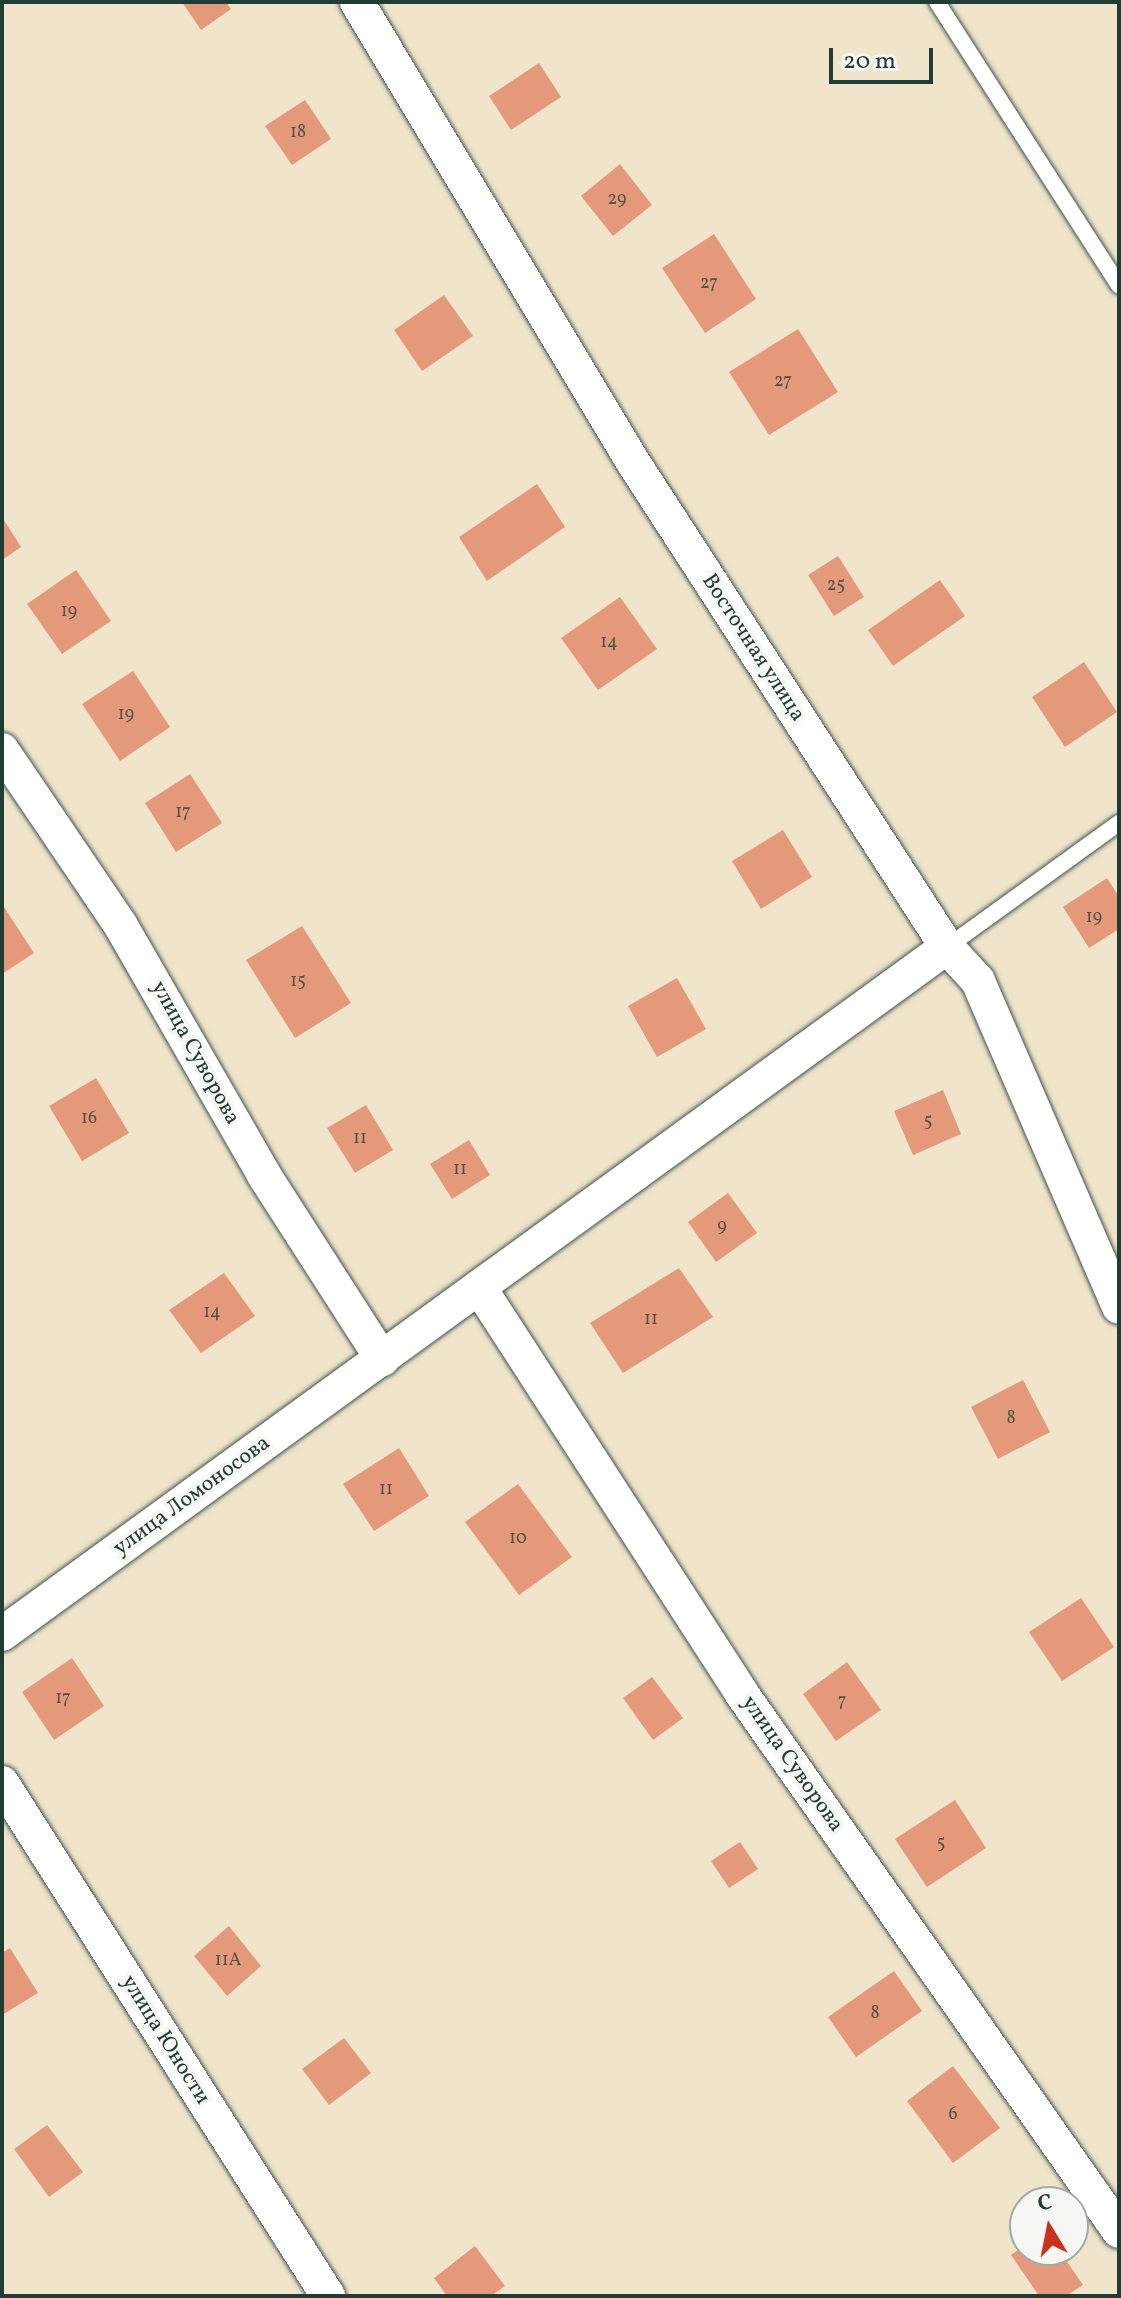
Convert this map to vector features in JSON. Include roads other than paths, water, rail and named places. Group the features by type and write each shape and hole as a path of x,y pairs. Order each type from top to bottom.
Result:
{"street":[{"name":"Восточная улица","path":"357,2 631,459 947,947 978,981 1119,1307"},
{"name":"улица Суворова","path":"2,750 121,926 264,1175 382,1359"},
{"name":"улица Ломоносова","path":"2,1634 947,947"},
{"name":"улица Суворова","path":"479,1287 742,1694 1119,2231"},
{"name":"улица Юности","path":"2,1783 328,2296"}],"lane":[{"path":"937,2 1119,286"},
{"path":"947,947 1119,823"}]}
